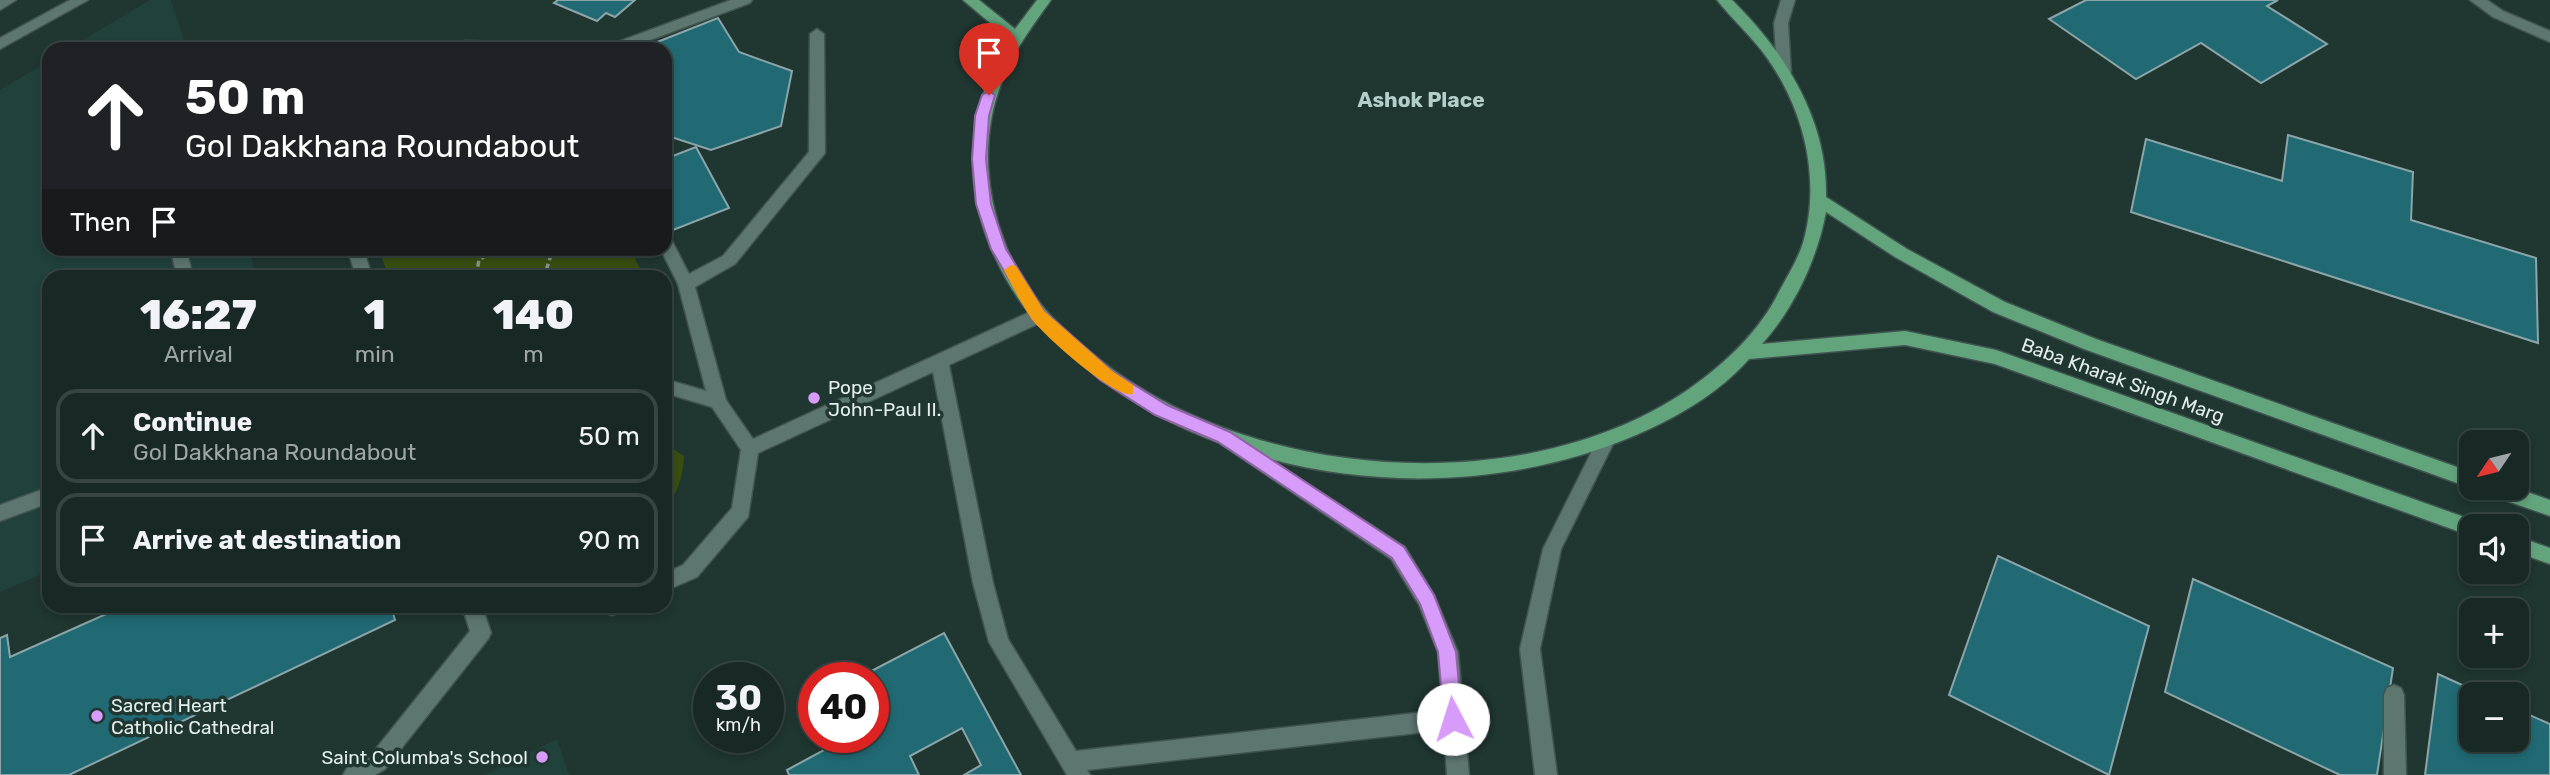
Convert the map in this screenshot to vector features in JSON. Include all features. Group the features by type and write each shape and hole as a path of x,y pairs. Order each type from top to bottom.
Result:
{"main road":[{"path":"970,0 1016,37"},
{"path":"1044,0 1016,37 995,75 982,116 979,159 983,204 998,249 1038,316 1106,376 1161,410 1224,437 1305,460 1366,469 1440,471 1513,464 1561,455 1648,423 1686,402 1720,378 1749,352 1779,316 1800,278 1813,239 1819,200 1817,166 1811,134 1784,72 1762,40 1724,0"},
{"name":"Baba Kharak Singh Marg","path":"1819,200 1901,253 1999,307 2090,344 2459,476"},
{"name":"Baba Kharak Singh Marg","path":"1749,352 1905,338 1996,357 2459,524"},
{"path":"2528,500 2550,508"},
{"path":"2529,549 2550,556"}],"street":[{"path":"0,5 9,0"},
{"path":"0,44 81,0"},
{"path":"631,42 745,0"},
{"path":"1784,72 1781,23 1787,0"},
{"path":"2477,0 2498,14 2550,37"},
{"path":"686,284 729,260 817,153 817,34"},
{"path":"672,256 686,284 718,402 750,449 741,511 690,570 672,579"},
{"path":"750,449 1038,316"},
{"path":"940,361 983,583 999,642 1075,769 1453,719"},
{"path":"672,388 718,402"},
{"path":"1224,437 1398,553 1427,601 1447,652 1458,775"},
{"path":"1546,775 1530,649 1552,549 1606,440"},
{"path":"0,513 42,498"},
{"path":"354,775 378,762 481,633 474,613"},
{"path":"2394,695 2395,775"}],"path":[{"path":"477,270 479,260 485,256"}],"shaded area":[{"path":"150,0 171,0 185,42 80,42"},
{"path":"42,65 42,256 250,256 255,270 42,270 42,574 0,592 0,90"},
{"name":"Saint Columba's School","path":"557,739 569,775 484,775"}],"green space":[{"path":"381,256 634,256 640,270 386,270"},
{"path":"672,448 684,456 679,484 673,496"}],"building":[{"path":"558,0 635,0 615,17 606,13 597,21 554,3"},
{"path":"2086,0 2278,0 2267,6 2327,44 2261,83 2201,43 2136,79 2049,19"},
{"path":"718,18 739,52 792,71 781,126 711,150 672,137 672,42 657,42"},
{"path":"2288,135 2413,172 2411,220 2536,258 2538,343 2131,212 2146,139 2282,181"},
{"path":"696,147 729,208 673,230 672,156"},
{"path":"1998,556 2149,626 2109,775 1949,695"},
{"path":"2193,579 2393,668 2377,775 2340,775 2165,692"},
{"name":"Sacred Heart Catholic Cathedral","path":"108,613 393,613 395,620 69,775 0,775 0,638 7,635 10,657"},
{"path":"944,633 1021,775 964,775 981,765 962,728 910,756 919,775 789,775 787,770 818,753 889,753 889,662"},
{"path":"2438,674 2459,684 2459,752 2529,752 2529,715 2550,724 2550,775 2425,775"}],"slow traffic":[{"path":"1011,270 1038,316 1106,376 1128,389"}],"place":[{"name":"Pope John-Paul II.","path":"814,398"},
{"name":"Sacred Heart Catholic Cathedral","path":"97,716"},
{"name":"Saint Columba's School","path":"542,757"}],"district":[{"name":"Ashok Place","path":"1421,100"}],"route":[{"path":"989,95 982,116 979,159 983,204 998,249 1038,316 1106,376 1161,410 1224,437 1398,553 1427,601 1447,652 1453,719"}]}
